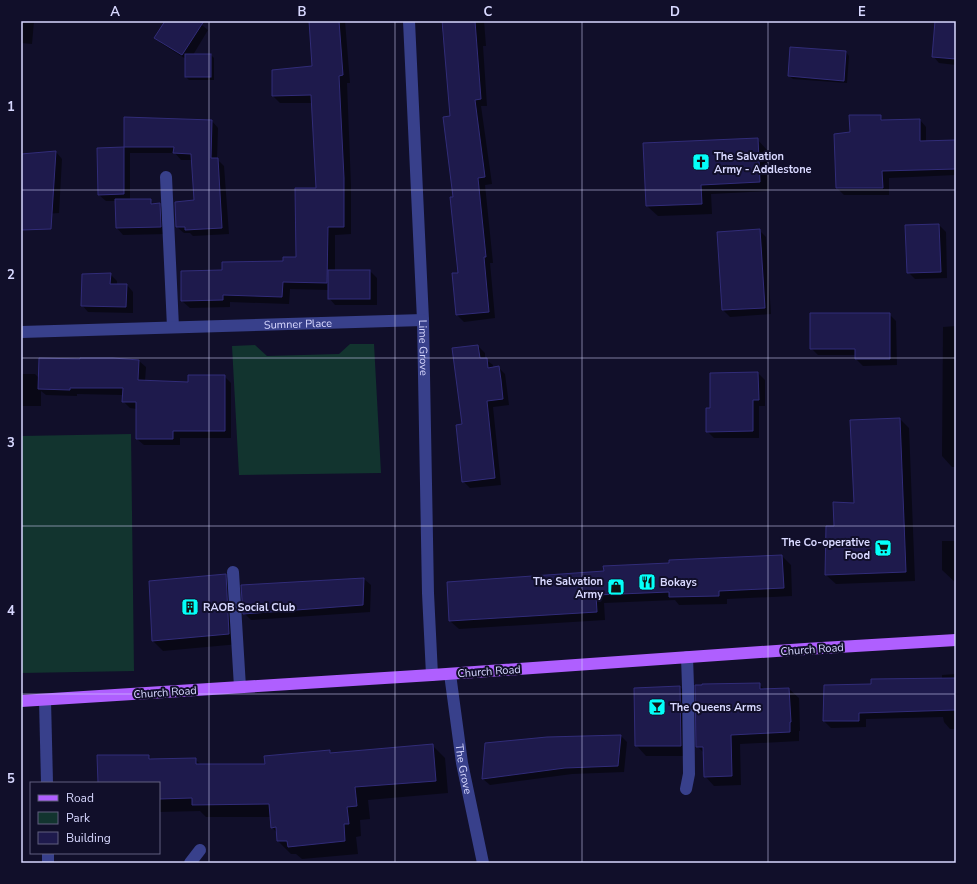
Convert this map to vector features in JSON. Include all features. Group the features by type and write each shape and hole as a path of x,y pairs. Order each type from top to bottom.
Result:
{"main road":[{"name":"Church Road","path":"21,701 432,676 687,657 956,640"}],"street":[{"name":"Lime Grove","path":"409,21 423,320 428,593 432,676"},
{"path":"166,177 173,327"},
{"name":"Sumner Place","path":"21,332 423,320"},
{"path":"233,572 240,687"},
{"path":"686,789 689,774 687,657"},
{"name":"The Grove","path":"450,674 462,763 483,863"},
{"path":"45,700 47,782"},
{"path":"190,863 200,850"}],"green space":[{"path":"350,344 374,344 381,473 239,475 232,346 255,345 267,356 339,354"},
{"path":"131,434 134,671 21,673 21,436"}],"building":[{"path":"165,21 204,21 182,55 154,38"},
{"path":"309,21 339,21 343,75 339,76 344,178 344,227 328,227 327,283 283,282 282,297 223,295 223,300 181,301 181,271 222,270 222,262 283,261 283,257 296,257 295,188 316,188 311,95 272,96 272,70 312,66"},
{"path":"442,21 475,21 481,99 475,100 485,177 478,178 486,257 484,257 489,312 456,315 452,273 458,273 450,197 453,197 443,117 450,116"},
{"path":"935,21 956,21 956,59 932,57"},
{"path":"790,47 846,51 844,81 788,76"},
{"path":"185,54 211,54 211,77 185,77"},
{"path":"849,115 881,115 881,120 920,119 920,141 956,140 956,169 882,171 883,188 836,188 834,134 850,132"},
{"path":"124,117 212,120 211,158 218,158 222,228 185,230 185,227 176,227 175,202 194,200 191,154 173,153 174,147 124,147"},
{"name":"The Salvation Army - Addlestone","path":"758,138 760,182 701,185 702,204 646,206 643,143"},
{"path":"124,147 124,194 98,195 97,148"},
{"path":"56,151 51,229 21,230 21,154"},
{"path":"115,199 151,199 151,204 160,203 161,227 116,228"},
{"path":"939,224 941,272 907,273 905,225"},
{"path":"760,229 765,308 722,310 717,232"},
{"path":"328,270 370,270 370,299 328,299"},
{"path":"111,273 110,284 127,284 126,307 81,306 82,274"},
{"path":"810,313 890,313 890,359 855,359 855,349 810,349"},
{"path":"478,345 480,358 487,358 488,368 499,366 501,380 503,399 487,401 495,478 462,482 456,425 462,424 452,348"},
{"path":"39,358 113,358 139,360 138,380 188,382 188,375 225,375 225,431 173,431 173,439 136,439 136,402 122,402 123,388 70,388 70,390 38,389"},
{"path":"758,372 759,400 753,400 753,431 706,432 706,408 710,408 710,373"},
{"path":"900,418 906,572 825,575 826,526 834,526 833,502 854,503 850,420"},
{"path":"782,555 784,588 719,591 719,596 669,597 669,592 596,595 597,612 449,621 447,582 604,571 603,566 669,563 669,560"},
{"name":"RAOB Social Club","path":"226,574 229,634 152,641 149,581"},
{"path":"364,578 363,605 243,614 241,585"},
{"path":"956,678 956,710 859,713 859,721 823,721 824,685 871,684 871,679"},
{"path":"760,683 760,689 789,688 791,722 790,732 731,735 732,776 704,777 703,747 696,747 695,685"},
{"name":"The Queens Arms","path":"680,686 681,746 635,746 634,688"},
{"path":"621,735 618,766 565,768 482,779 485,743 547,737"},
{"path":"433,744 436,781 355,787 357,806 347,807 349,824 344,824 345,841 288,847 287,841 277,841 276,827 271,828 269,804 192,805 192,798 160,799 160,782 98,782 97,755 149,755 149,759 196,758 196,764 265,764 264,756 330,750 330,753"}],"place":[{"name":"The Salvation Army - Addlestone","path":"701,162"},
{"name":"The Co-operative Food","path":"883,548"},
{"name":"Bokays","path":"647,582"},
{"name":"The Salvation Army","path":"616,587"},
{"name":"RAOB Social Club","path":"190,607"},
{"name":"The Queens Arms","path":"657,707"}]}
